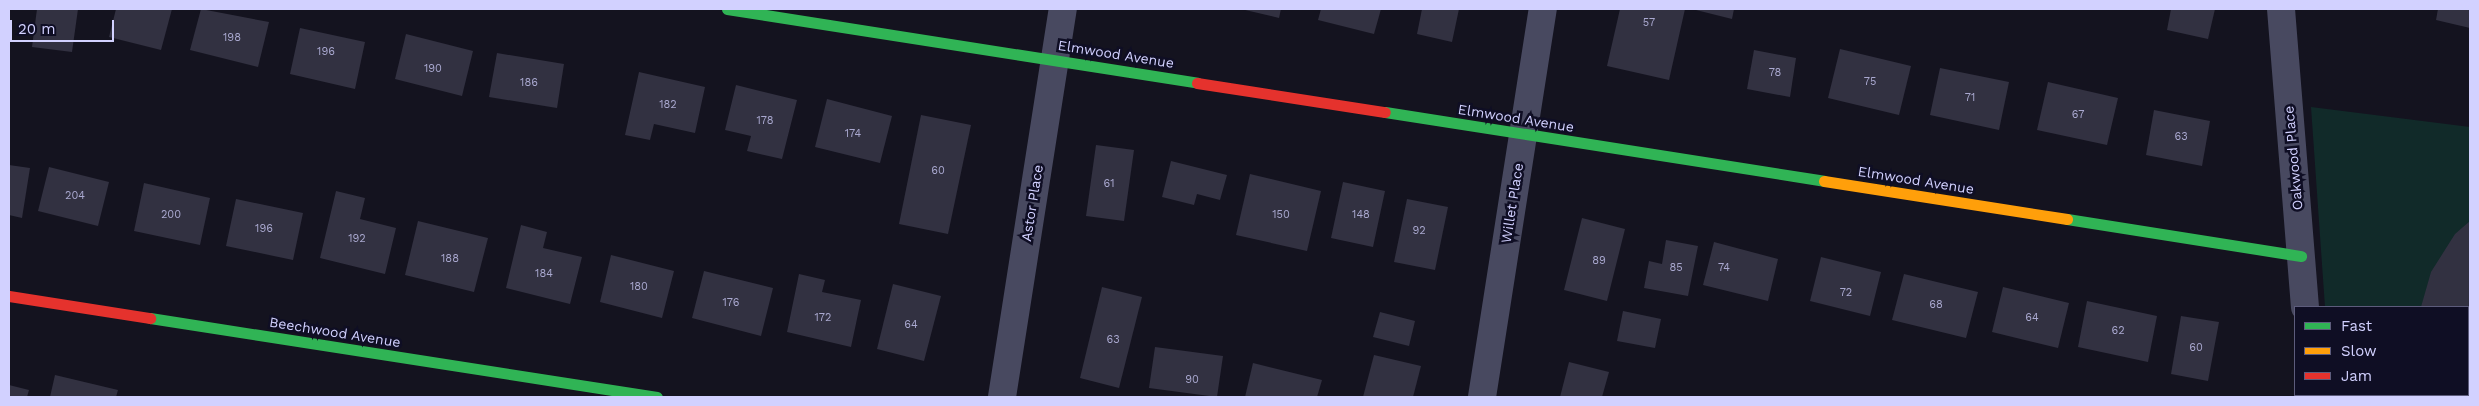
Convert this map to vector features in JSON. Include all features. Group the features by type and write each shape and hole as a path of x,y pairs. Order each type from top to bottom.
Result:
{"street":[{"name":"Elmwood Avenue","path":"727,9 2301,256"},
{"name":"Astor Place","path":"1002,397 1063,9"},
{"name":"Willet Place","path":"1482,397 1543,9"},
{"name":"Oakwood Place","path":"2281,9 2305,306"},
{"name":"Beechwood Avenue","path":"9,296 657,397"}],"green space":[{"path":"2311,107 2470,127 2470,397 2331,397 2469,396 2469,306 2325,306"}],"building":[{"path":"37,9 78,9 72,52 32,47"},
{"path":"116,9 172,9 161,50 109,37"},
{"path":"201,9 269,22 258,67 190,50"},
{"path":"1241,9 1281,9 1279,18"},
{"path":"1321,9 1381,9 1374,34 1318,20"},
{"path":"1422,9 1459,9 1452,42 1417,34"},
{"path":"1620,9 1685,9 1669,80 1607,66"},
{"path":"1692,9 1734,9 1732,19"},
{"path":"2171,9 2215,9 2208,39 2167,30"},
{"path":"2438,9 2470,9 2470,28 2436,20"},
{"path":"300,28 365,42 355,89 290,74"},
{"path":"406,34 473,51 462,96 395,79"},
{"path":"1840,49 1911,66 1899,115 1828,98"},
{"path":"1754,50 1796,58 1790,97 1747,89"},
{"path":"497,53 564,64 557,108 489,97"},
{"path":"1940,68 2009,82 1999,130 1930,115"},
{"path":"639,72 705,87 695,133 654,124 650,140 625,135"},
{"path":"2048,82 2118,98 2107,145 2037,130"},
{"path":"736,85 797,100 782,159 747,151 751,136 725,130"},
{"path":"827,99 892,116 880,163 815,147"},
{"path":"2154,110 2210,121 2202,166 2146,155"},
{"path":"921,115 971,125 948,234 899,224"},
{"path":"1096,145 1134,150 1124,221 1086,216"},
{"path":"1171,161 1227,175 1220,200 1197,194 1194,205 1162,197"},
{"path":"9,165 30,168 22,218 9,215"},
{"path":"49,167 109,182 98,226 38,211"},
{"path":"1250,174 1321,191 1307,251 1236,235"},
{"path":"1343,182 1385,191 1373,247 1331,238"},
{"path":"144,183 210,198 200,245 134,231"},
{"path":"336,191 365,198 360,219 396,228 385,274 320,258"},
{"path":"236,199 303,213 293,260 226,246"},
{"path":"1407,199 1448,207 1435,270 1394,262"},
{"path":"1582,218 1625,229 1607,301 1564,290"},
{"path":"418,221 488,238 474,292 405,275"},
{"path":"2470,221 2470,397 2439,397 2469,396 2469,306 2421,306 2431,272 2455,234"},
{"path":"521,225 547,232 543,248 582,257 570,304 506,288"},
{"path":"1666,240 1698,246 1688,296 1644,288 1649,261 1662,264"},
{"path":"1714,242 1778,259 1768,301 1703,285"},
{"path":"611,255 674,271 662,318 600,302"},
{"path":"1821,257 1881,272 1870,316 1810,301"},
{"path":"704,271 773,288 761,336 692,318"},
{"path":"799,274 825,280 822,292 861,300 851,347 787,332"},
{"path":"1904,274 1978,292 1966,338 1892,320"},
{"path":"893,284 941,296 924,361 877,349"},
{"path":"1102,287 1142,297 1119,388 1080,378"},
{"path":"2003,287 2069,303 2058,348 1992,332"},
{"path":"2087,301 2157,316 2148,362 2078,347"},
{"path":"1623,311 1661,319 1655,348 1617,341"},
{"path":"1380,312 1415,321 1409,346 1373,337"},
{"path":"2181,316 2219,322 2208,381 2171,374"},
{"path":"1155,347 1223,356 1217,397 1149,388"},
{"path":"1374,355 1421,366 1413,397 1363,397"},
{"path":"1569,362 1609,372 1602,397 1560,397"},
{"path":"1253,363 1322,380 1317,397 1245,397"},
{"path":"55,375 118,390 116,397 50,397"},
{"path":"9,385 29,390 27,397 9,397"}],"traffic: fast":[{"path":"727,9 1197,83"},
{"path":"1385,112 1824,181"},
{"path":"2067,219 2301,256"},
{"path":"150,318 657,397"}],"traffic: slow":[{"path":"1824,181 2067,219"}],"traffic: jam":[{"path":"1197,83 1385,112"},
{"path":"9,296 150,318"}]}
